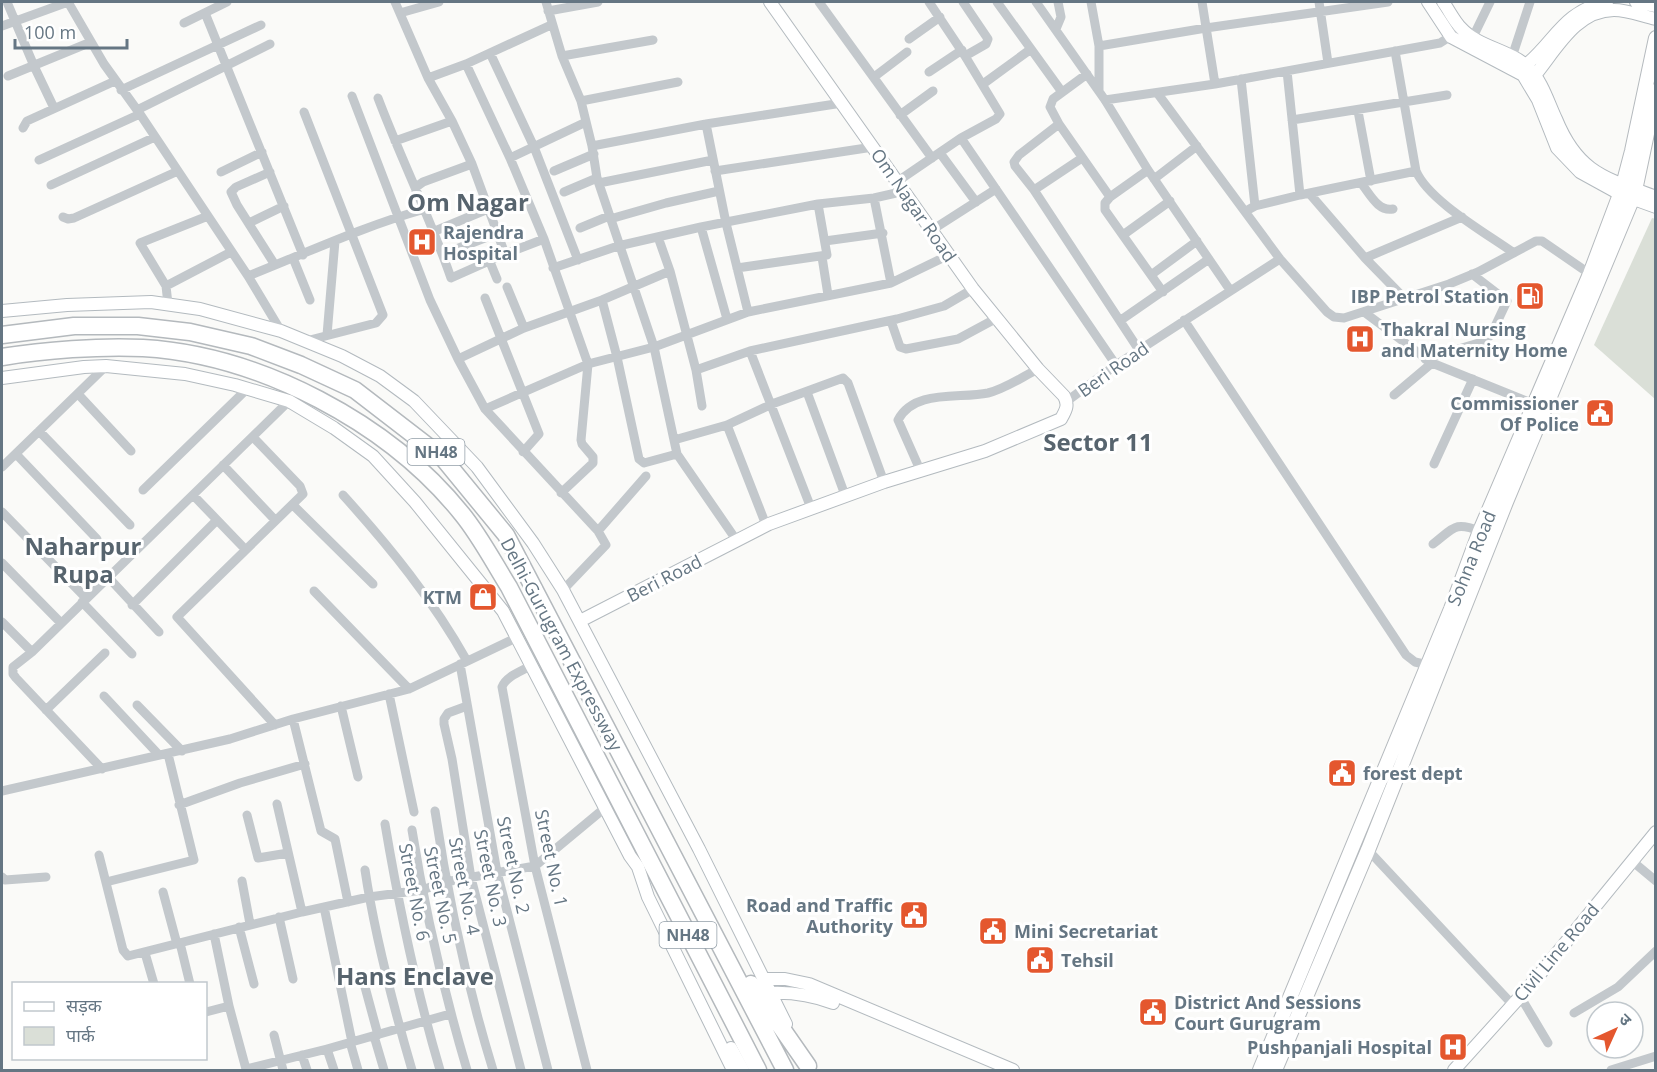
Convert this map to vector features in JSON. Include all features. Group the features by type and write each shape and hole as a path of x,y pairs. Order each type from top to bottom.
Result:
{"highway":[{"name":"Delhi-Gurugram Expressway","path":"2,335 74,327 138,326 190,332 251,346 301,365 355,390 442,457 506,535 785,1071"},
{"name":"Delhi-Gurugram Expressway","path":"2,357 76,350 143,348 244,367 339,410 386,441 428,477 463,515 509,587 758,1071"},
{"path":"671,852 702,894 756,993 809,1068"}],"main road":[{"name":"Om Nagar Road","path":"770,2 973,289 1067,401"},
{"path":"1428,2 1451,38 1522,68"},
{"path":"1443,2 1462,29 1512,57 1544,91 1560,140 1557,148 1566,159 1580,172 1628,192 1656,207"},
{"path":"1522,68 1592,6 1607,2"},
{"path":"1636,2 1656,6"},
{"path":"1532,79 1571,23 1613,10 1656,19"},
{"name":"Sohna Road","path":"1260,1071 1428,665 1480,531 1534,404 1562,354 1628,192 1652,101 1656,38"},
{"path":"1628,192 1656,197"},
{"name":"Sohna Road","path":"1275,1071 1455,636 1590,274 1628,192"},
{"path":"2,311 151,302 211,311 281,331 342,356 380,376 414,401 477,467 533,543 563,590 699,849 809,1068"},
{"path":"2,378 106,366 185,374 248,388 289,401 334,428 373,456 497,603 518,637 606,807 649,884 743,1071"},
{"name":"Beri Road","path":"580,621 766,525 845,495 985,451 1061,419 1067,409 1067,401"},
{"name":"Civil Line Road","path":"1454,1071 1535,980 1656,832"},
{"path":"636,836 638,867 648,897 733,1071"},
{"path":"763,979 785,979 809,984 1013,1071"},
{"path":"770,993 791,992 820,998 995,1071"}],"street":[{"path":"7,2 54,108"},
{"path":"2,26 68,2 115,81 155,136 248,276 281,331"},
{"path":"184,23 227,2"},
{"path":"395,2 428,78 452,121 471,164 505,254"},
{"path":"399,13 439,2"},
{"path":"598,2 547,7 551,25 581,101 598,181 618,246 654,347 676,454 737,541"},
{"path":"819,2 932,159"},
{"path":"553,268 618,246 818,204 874,198 901,186 961,138 999,116 998,109 983,84 929,2"},
{"path":"928,72 963,53 986,44 988,39 963,2"},
{"path":"997,2 1062,92"},
{"path":"1036,2 1099,91 1148,170 1230,290"},
{"path":"1056,29 1061,17 1058,2"},
{"path":"1091,2 1099,46 1099,91"},
{"path":"1202,2 1215,84"},
{"path":"1099,46 1320,6 1388,2"},
{"path":"1473,37 1490,2"},
{"path":"1512,57 1530,2"},
{"path":"1320,6 1328,63"},
{"path":"205,13 284,206 310,300"},
{"path":"909,39 940,17"},
{"path":"122,90 261,25"},
{"path":"428,78 466,64 551,25"},
{"path":"1105,100 1158,94 1440,43 1462,29"},
{"path":"562,56 653,40"},
{"path":"8,76 91,42"},
{"path":"39,160 270,44"},
{"path":"983,84 1031,49"},
{"path":"1395,51 1416,171 1426,188 1462,217 1514,253"},
{"path":"874,77 907,52"},
{"path":"490,53 534,147 578,260"},
{"path":"466,64 510,158 544,239 568,313 588,364 581,440 594,461 561,493"},
{"path":"1287,71 1292,120 1305,194 1405,299"},
{"path":"1087,74 1053,99 1050,106 1059,124 1110,197"},
{"path":"1241,79 1255,206"},
{"path":"23,128 27,121 115,81"},
{"path":"581,101 678,82"},
{"path":"900,115 933,91"},
{"path":"1158,94 1281,259 1334,317 1344,318 1364,312 1472,274 1532,242 1542,241 1590,274"},
{"path":"1292,120 1358,111 1447,94"},
{"path":"352,96 430,300 458,359 485,408 598,531 605,542 606,547 563,590"},
{"path":"378,98 435,231 451,278 544,239"},
{"path":"554,171 593,150 706,124 842,103"},
{"path":"1358,111 1366,182 1380,208 1393,209"},
{"path":"304,112 383,315 376,323 306,341"},
{"path":"395,141 452,121"},
{"path":"510,158 586,122"},
{"path":"706,124 726,223 748,312"},
{"path":"1059,124 1019,155 1014,162 1015,166 1034,190 1139,350"},
{"path":"51,185 155,136"},
{"path":"961,138 1116,365"},
{"path":"1154,179 1197,146"},
{"path":"715,171 873,147"},
{"path":"220,172 262,152"},
{"path":"940,153 976,202"},
{"path":"1034,190 1082,158"},
{"path":"564,192 598,181 713,160"},
{"path":"416,191 416,187 423,182 471,164"},
{"path":"1148,170 1110,197 1105,203 1105,210 1163,292"},
{"path":"63,217 74,218 178,171"},
{"path":"270,171 232,189 232,196 275,265"},
{"path":"1246,212 1255,206 1416,171"},
{"path":"932,230 996,189"},
{"path":"580,228 666,203 719,191"},
{"path":"874,198 891,283"},
{"path":"1123,235 1170,201"},
{"path":"737,268 828,254 818,204"},
{"path":"249,223 284,206"},
{"path":"248,276 351,234 425,209"},
{"path":"435,231 488,209"},
{"path":"168,304 166,286 140,243 208,216"},
{"path":"1365,258 1462,217"},
{"path":"701,227 727,319"},
{"path":"443,254 498,233"},
{"path":"825,241 883,234"},
{"path":"658,237 687,334 702,406"},
{"path":"327,335 335,241"},
{"path":"1151,275 1197,241"},
{"path":"166,286 231,252"},
{"path":"485,408 588,364 654,347 748,312 891,283 948,255"},
{"path":"822,256 828,295"},
{"path":"1121,320 1209,259"},
{"name":"Beri Road","path":"1067,401 1116,365 1281,259"},
{"path":"490,261 497,279"},
{"path":"458,359 524,328 602,300 670,271"},
{"path":"1394,396 1429,361 1482,342 1491,335 1507,301 1472,274"},
{"path":"507,287 524,328"},
{"path":"696,370 750,351 891,321 944,306 973,289"},
{"path":"485,298 539,434 523,452"},
{"path":"602,300 639,459 644,463 676,454"},
{"path":"1364,312 1429,361 1534,404"},
{"path":"891,321 900,347 906,349 958,339 997,318"},
{"path":"1184,320 1406,655 1415,662 1428,665"},
{"path":"750,351 811,508"},
{"path":"2,467 106,366"},
{"path":"921,472 898,420 909,406 925,400 998,390 1038,369"},
{"path":"674,440 727,424 772,404 842,378 848,383 884,482"},
{"path":"1434,465 1473,379"},
{"path":"143,490 248,388"},
{"path":"807,392 845,495"},
{"path":"78,394 131,451"},
{"path":"13,674 13,667 32,652 289,401"},
{"path":"727,424 766,525"},
{"path":"39,431 130,525"},
{"path":"253,437 300,486 303,494 177,617 275,725"},
{"path":"16,454 97,539"},
{"path":"223,465 275,520"},
{"path":"598,531 646,476"},
{"path":"193,495 245,549"},
{"path":"343,495 422,589 446,624 463,662"},
{"path":"293,505 373,584"},
{"path":"2,512 132,654"},
{"path":"132,605 217,520"},
{"path":"1433,544 1457,525 1465,525 1480,531"},
{"path":"2,564 61,623"},
{"path":"108,577 159,632"},
{"path":"314,591 409,689"},
{"path":"2,622 32,652"},
{"path":"2,791 230,739 293,719 409,689 518,637"},
{"path":"46,710 105,653"},
{"name":"Street No. 2","path":"463,662 467,706 497,872 548,1071"},
{"name":"Street No. 1","path":"532,665 509,678 502,687 535,866 587,1071"},
{"path":"2,666 13,674 102,769"},
{"path":"389,694 414,812"},
{"path":"104,696 164,755 194,860 106,882"},
{"path":"137,705 182,751"},
{"path":"341,706 358,777"},
{"name":"Street No. 3","path":"467,706 448,713 444,719 471,878 521,1071"},
{"path":"293,719 321,831 334,839 348,902"},
{"path":"178,805 240,783 305,764"},
{"path":"277,804 302,912"},
{"path":"99,855 125,954 128,956 250,924 369,897 422,890 445,882 535,866 606,807"},
{"name":"Street No. 4","path":"435,811 445,882 493,1071"},
{"path":"248,815 258,858 288,853"},
{"name":"Street No. 6","path":"385,824 397,894 425,1020 440,1071"},
{"name":"Street No. 5","path":"412,830 422,890 450,1014 467,1071"},
{"path":"1368,850 1516,1000 1548,1043"},
{"path":"1632,861 1656,882"},
{"path":"365,870 369,897 399,1027 412,1071"},
{"path":"2,877 4,880 46,877"},
{"path":"242,881 250,924"},
{"path":"163,892 189,982"},
{"path":"324,907 358,1071"},
{"path":"279,917 293,979"},
{"path":"239,927 254,984"},
{"path":"214,934 245,1068 282,1066 302,1055 450,1014"},
{"path":"1574,1013 1618,987 1656,951"},
{"path":"145,953 153,982"},
{"path":"365,987 384,1071"},
{"path":"207,1012 229,1006"},
{"path":"273,1035 282,1066"},
{"path":"327,1049 334,1071"},
{"path":"302,1055 307,1071"},
{"path":"1611,1071 1656,1056"}],"green space":[{"path":"1652,218 1656,219 1655,399 1594,345"}],"place":[{"name":"Rajendra Hospital","path":"422,242"},
{"name":"IBP Petrol Station","path":"1530,296"},
{"name":"Thakral Nursing and Maternity Home","path":"1360,339"},
{"name":"Commissioner Of Police","path":"1600,413"},
{"name":"KTM","path":"483,597"},
{"name":"forest dept","path":"1342,773"},
{"name":"Road and Traffic Authority","path":"914,915"},
{"name":"Mini Secretariat","path":"993,931"},
{"name":"Tehsil","path":"1040,960"},
{"name":"District And Sessions Court Gurugram","path":"1153,1012"},
{"name":"Pushpanjali Hospital","path":"1453,1047"}],"district":[{"name":"Om Nagar","path":"468,201"},
{"name":"Sector 11","path":"1098,441"},
{"name":"Naharpur Rupa","path":"83,559"},
{"name":"Hans Enclave","path":"415,975"}]}
